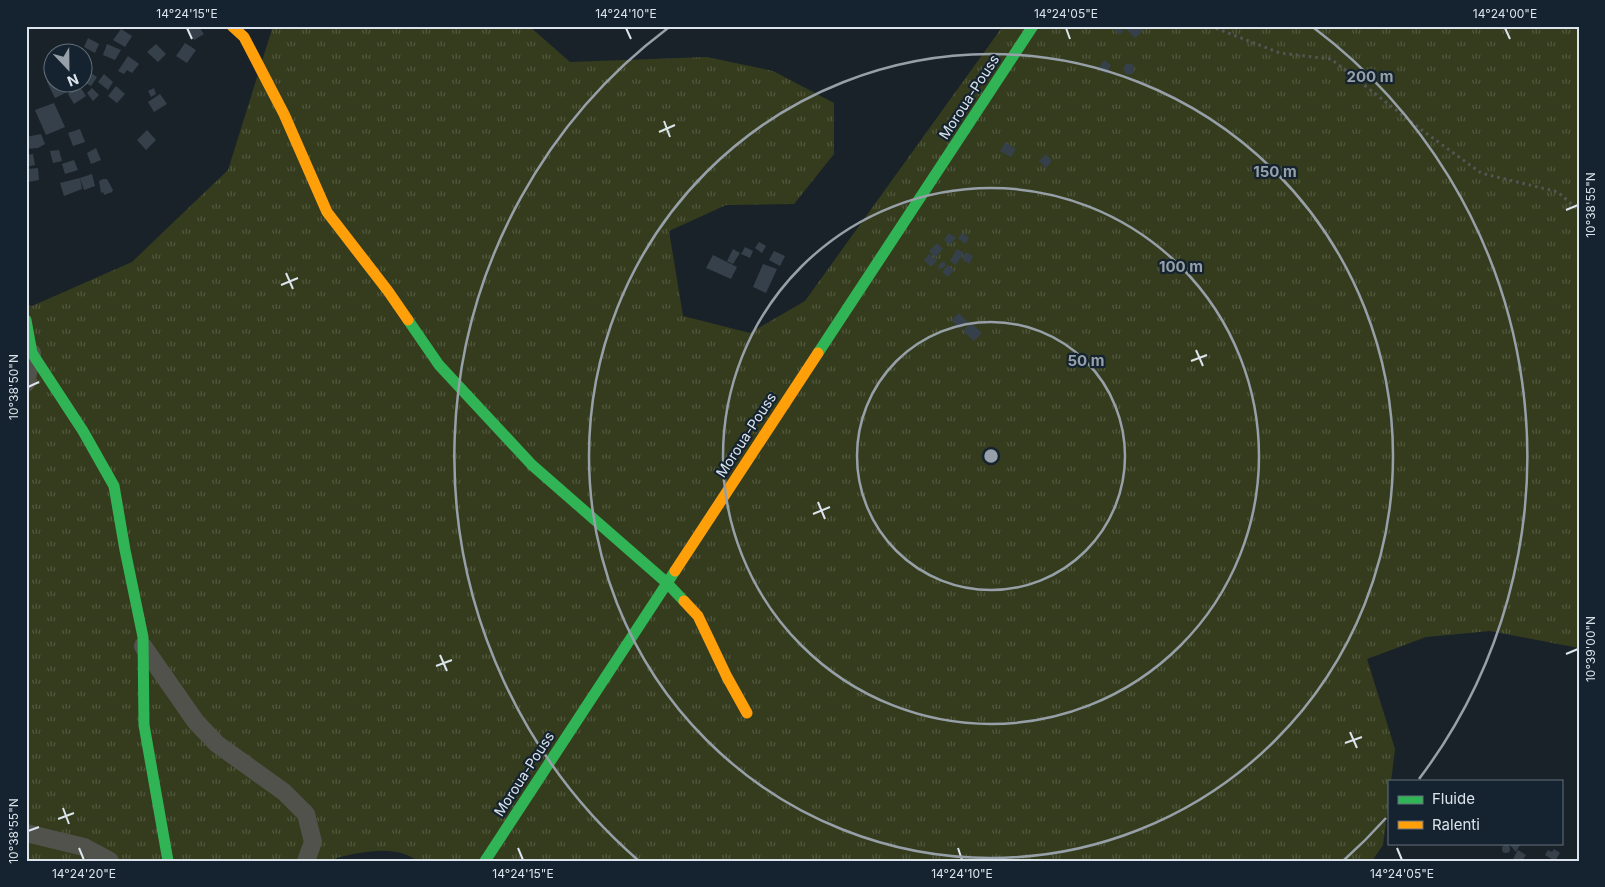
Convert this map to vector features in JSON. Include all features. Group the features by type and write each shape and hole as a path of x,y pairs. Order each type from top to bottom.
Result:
{"street":[{"path":"232,26 244,37 280,106 327,212 388,292 439,365 532,465 667,583 698,616 727,678 747,713"},
{"name":"Moroua-Pouss","path":"485,861 1033,26"},
{"path":"26,320 32,353 26,383"},
{"path":"32,353 83,431 114,486 143,637 144,725 168,861"},
{"path":"143,646 196,722 217,744 284,792 306,814 313,842 306,861"},
{"path":"26,833 84,847 110,861"}],"path":[{"path":"1210,26 1280,53 1331,60 1481,173 1558,192 1579,211"}],"green space":[{"path":"273,26 529,26 570,62 707,57 773,71 834,103 834,154 794,204 726,205 669,231 683,316 750,333 805,301 1003,26 1579,26 1579,648 1490,631 1426,637 1367,659 1395,749 1391,780 1388,780 1388,808 1383,845 1372,861 417,861 399,853 378,851 336,858 333,861 26,861 26,304 32,306 132,262 228,170"}],"building":[{"path":"193,26 198,26 204,34 194,40 187,30"},
{"path":"1112,26 1120,26 1119,28 1124,31 1119,35"},
{"path":"1128,26 1138,26 1143,31 1135,38 1126,29"},
{"path":"121,29 132,36 125,47 113,40"},
{"path":"88,38 99,44 95,53 92,51 92,42 86,42"},
{"path":"185,43 196,50 187,63 176,56"},
{"path":"107,44 121,50 115,60 103,55"},
{"path":"156,44 166,54 158,62 147,52"},
{"path":"128,56 139,64 132,73 127,70 124,74 118,71"},
{"path":"1104,60 1111,65 1106,74 1098,69"},
{"path":"1127,64 1131,64 1134,69 1133,73 1127,74 1124,71 1124,67"},
{"path":"92,74 97,77 92,84"},
{"path":"104,74 113,82 108,90 98,82"},
{"path":"116,86 125,94 117,103 108,96"},
{"path":"92,88 99,95 93,101 87,93 92,92"},
{"path":"154,88 156,94 151,97 148,91"},
{"path":"52,92 67,92 55,98"},
{"path":"70,92 83,92 86,96 74,104 68,94"},
{"path":"160,94 167,104 154,112 148,102"},
{"path":"54,103 65,127 46,135 35,110"},
{"path":"80,129 85,142 73,146 68,133"},
{"path":"147,130 156,140 146,150 137,140"},
{"path":"41,134 45,144 38,148 26,149 26,137"},
{"path":"1005,142 1016,149 1011,157 1000,151"},
{"path":"96,148 101,160 91,164 87,153"},
{"path":"59,150 62,161 53,163 50,151"},
{"path":"33,154 35,165 26,167 26,155"},
{"path":"1046,154 1052,161 1046,168 1039,161"},
{"path":"74,160 78,170 65,174 62,164"},
{"path":"38,168 39,180 28,182 26,169"},
{"path":"92,174 95,186 84,190 80,178"},
{"path":"80,178 82,189 64,196 60,183"},
{"path":"107,179 113,190 104,195 103,192 101,193 99,181"},
{"path":"949,233 956,238 950,245 944,240"},
{"path":"962,233 969,238 965,244 958,238"},
{"path":"759,242 766,246 762,253 755,248"},
{"path":"937,243 943,249 935,258 929,251"},
{"path":"745,247 753,251 750,258 741,254"},
{"path":"733,249 740,253 733,264 727,261"},
{"path":"957,249 964,253 956,265 950,261"},
{"path":"774,251 785,256 780,266 769,260"},
{"path":"966,252 973,256 969,264 962,259"},
{"path":"929,254 937,261 931,267 924,260"},
{"path":"713,255 737,267 731,279 706,268"},
{"path":"944,261 946,266 938,270 939,264"},
{"path":"763,264 777,269 766,293 753,287"},
{"path":"948,265 954,270 948,277 942,272"},
{"path":"959,313 968,322 960,329 951,320"},
{"path":"971,323 982,333 974,341 963,331"},
{"path":"1511,844 1520,844 1516,852"},
{"path":"1506,845 1510,849 1506,853 1502,849"},
{"path":"1554,849 1560,853 1555,861 1545,855 1548,850 1552,852"},
{"path":"1518,850 1526,855 1522,861 1513,859"}],"traffic: fast":[{"path":"818,353 1033,26"},
{"path":"26,320 32,353 83,431 114,486 143,637 144,725 168,861"},
{"path":"408,320 439,365 532,465 667,583 684,601"},
{"path":"485,861 675,571"}],"traffic: slow":[{"path":"232,26 244,37 284,114 327,212 408,320"},
{"path":"675,571 818,353"},
{"path":"684,601 698,616 727,677 747,713"}]}
